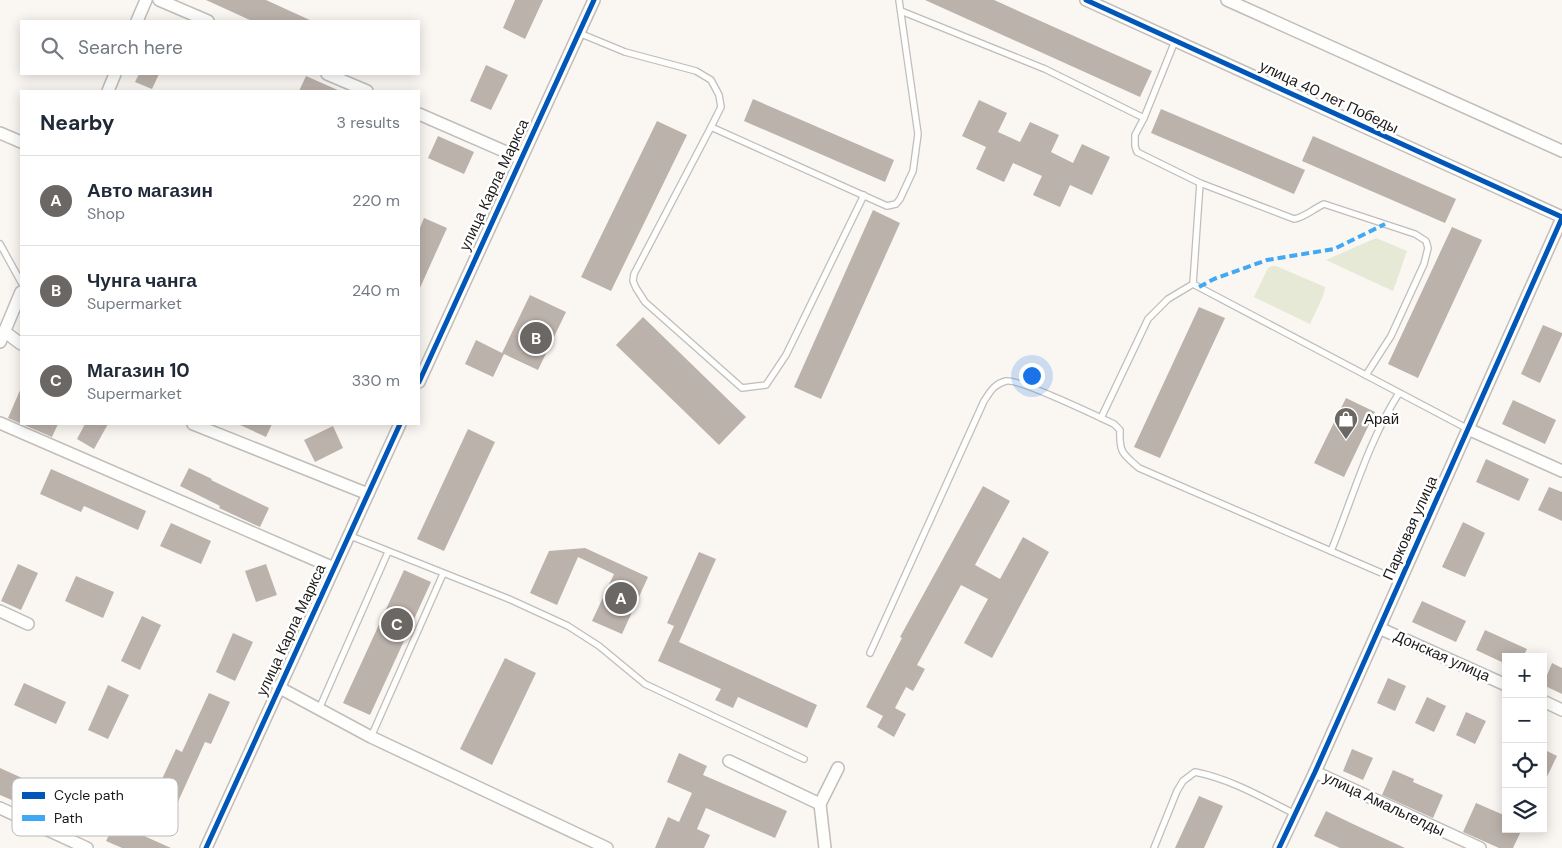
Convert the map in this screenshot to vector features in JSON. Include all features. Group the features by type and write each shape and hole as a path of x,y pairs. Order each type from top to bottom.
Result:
{"street":[{"path":"138,20 146,0"},
{"path":"159,0 206,20"},
{"name":"улица Карла Маркса","path":"420,380 594,0"},
{"name":"улица 40 лет Победы","path":"1086,0 1562,217"},
{"path":"1226,0 1562,151"},
{"path":"108,90 116,75"},
{"path":"329,75 365,90"},
{"path":"420,114 520,158"},
{"path":"0,133 20,142"},
{"name":"Парковая улица","path":"1279,848 1315,772 1562,217"},
{"path":"20,294 2,337 20,344"},
{"path":"0,423 334,568"},
{"path":"196,425 368,494"},
{"name":"улица Карла Маркса","path":"206,848 400,425"},
{"path":"1468,429 1562,471"},
{"path":"0,611 28,624"},
{"name":"Донская улица","path":"1379,628 1502,683"},
{"path":"278,688 371,737 602,847"},
{"path":"1547,704 1562,710"},
{"path":"730,761 820,804"},
{"path":"825,848 820,804 838,768"},
{"name":"улица Амальгелды","path":"1315,772 1480,848"},
{"path":"0,808 12,814"},
{"path":"61,836 87,848"}],"lane":[{"path":"711,127 887,206 896,204 913,171 918,134 899,0"},
{"path":"901,11 1045,69 1144,118"},
{"path":"578,33 625,52 696,71 711,80 719,95 721,107 634,274 633,281 644,302 742,388 766,385 786,355 864,195"},
{"path":"1175,41 1136,135 1135,146 1137,152 1200,183 1294,219 1303,217 1324,204 1414,234 1426,241 1428,248 1424,264 1391,336 1366,375"},
{"path":"1194,284 1200,183"},
{"path":"0,244 20,280"},
{"path":"1194,284 1468,429"},
{"path":"1101,418 1148,320 1168,298 1194,284"},
{"path":"870,653 984,401 994,386 1008,380 1114,424 1120,430 1120,446 1123,455 1139,468 1400,580"},
{"path":"1331,551 1362,466 1386,414 1400,393"},
{"path":"348,535 509,599 568,626 598,646 645,684 804,759"},
{"path":"319,709 388,552"},
{"path":"371,737 443,574"},
{"path":"1154,848 1183,781 1195,772 1222,779 1295,814"}],"green space":[{"path":"1376,238 1407,251 1393,291 1326,260"},
{"path":"1272,266 1325,287 1323,296 1310,324 1254,297 1268,268"}],"building":[{"path":"206,0 266,0 310,20 250,20"},
{"path":"515,0 543,0 525,39 503,28"},
{"path":"925,0 994,0 1152,71 1140,97"},
{"path":"486,65 508,75 491,110 470,101"},
{"path":"138,75 159,75 152,89 135,82"},
{"path":"306,76 338,90 299,90"},
{"path":"753,99 894,160 885,182 744,121"},
{"path":"979,100 1007,113 998,132 1020,142 1030,122 1059,135 1051,152 1073,163 1082,144 1110,157 1092,195 1070,185 1060,207 1033,195 1042,176 1013,163 1004,182 976,169 986,147 962,136"},
{"path":"1161,109 1305,170 1294,194 1151,133"},
{"path":"657,121 687,135 611,291 581,277"},
{"path":"438,136 474,152 464,174 428,158"},
{"path":"1313,136 1456,199 1445,223 1302,161"},
{"path":"873,210 900,223 821,399 794,387"},
{"path":"424,218 447,228 420,288 420,228"},
{"path":"1452,227 1482,240 1418,378 1388,364"},
{"path":"530,295 566,312 538,370 504,354 493,377 465,364 476,340 502,353"},
{"path":"1199,307 1225,318 1160,458 1134,447"},
{"path":"643,317 746,417 719,445 616,345"},
{"path":"1543,325 1562,333 1562,335 1540,383 1521,374"},
{"path":"20,390 20,424 8,418"},
{"path":"1346,398 1375,412 1344,477 1314,463"},
{"path":"1513,400 1556,420 1545,444 1502,424"},
{"path":"24,425 58,425 52,437"},
{"path":"84,425 107,425 94,449 77,439"},
{"path":"240,425 272,425 266,437"},
{"path":"333,426 343,448 315,462 304,440"},
{"path":"468,429 495,442 444,551 417,539"},
{"path":"1486,459 1529,479 1519,501 1476,482"},
{"path":"189,468 269,508 260,527 219,508 220,506 180,486"},
{"path":"51,469 146,511 138,530 84,506 81,512 40,494"},
{"path":"983,486 1010,501 975,565 1000,579 1023,537 1049,552 992,658 964,643 988,599 961,585 917,665 925,669 913,691 906,687 895,708 906,714 894,737 877,727 883,716 866,707 902,638 900,637"},
{"path":"1549,487 1562,492 1562,521 1538,510"},
{"path":"1463,522 1485,533 1465,577 1442,567"},
{"path":"171,523 211,541 201,564 160,546"},
{"path":"585,548 648,577 622,634 592,621 614,574 578,557 557,605 530,593 549,551"},
{"path":"699,552 716,559 679,642 817,705 807,728 738,697 733,708 715,700 721,689 658,661 674,626 667,623"},
{"path":"18,564 38,573 21,610 1,601"},
{"path":"266,564 277,595 256,602 245,571"},
{"path":"404,570 431,582 370,715 343,703"},
{"path":"76,576 114,592 103,618 65,601"},
{"path":"1422,601 1466,621 1456,642 1412,622"},
{"path":"142,616 161,625 140,670 121,661"},
{"path":"1485,630 1527,649 1525,653 1502,653 1502,662 1476,650"},
{"path":"233,633 253,642 235,681 216,672"},
{"path":"505,658 536,673 492,765 460,749"},
{"path":"1552,663 1562,668 1562,694 1547,687 1547,675"},
{"path":"1388,678 1406,686 1395,711 1377,703"},
{"path":"24,683 66,702 56,724 14,705"},
{"path":"108,685 129,695 108,739 88,730"},
{"path":"209,693 230,702 211,744 205,742 178,802 178,778 162,778 176,749 182,752"},
{"path":"1427,697 1446,706 1434,732 1415,723"},
{"path":"1466,712 1486,721 1475,744 1456,735"},
{"path":"1352,749 1373,758 1363,780 1343,771"},
{"path":"1547,751 1557,756 1547,777"},
{"path":"679,753 707,766 703,775 787,811 775,838 706,808 697,829 710,835 704,848 655,848 668,817 679,822 692,793 667,782"},
{"path":"0,768 22,778 12,778 12,800 0,795"},
{"path":"1393,770 1414,779 1413,782 1443,795 1433,818 1382,795"},
{"path":"1199,796 1223,806 1204,848 1175,848"},
{"path":"1476,803 1502,814 1502,833 1520,833 1513,848 1499,848 1463,832"},
{"path":"1326,811 1405,848 1340,848 1314,836"},
{"path":"108,836 144,836 171,848 122,848 106,841"}],"marked path":[{"path":"1199,287 1214,279 1267,260 1334,249 1385,224"}],"cycle path":[{"path":"420,380 594,0"},
{"path":"1086,0 1562,217"},
{"path":"1279,848 1315,772 1562,218"},
{"path":"206,848 400,425"}],"place":[{"name":"Чунга чанга","path":"536,338"},
{"name":"Арай","path":"1346,440"},
{"name":"Авто магазин","path":"621,598"},
{"name":"Магазин 10","path":"397,624"}]}
